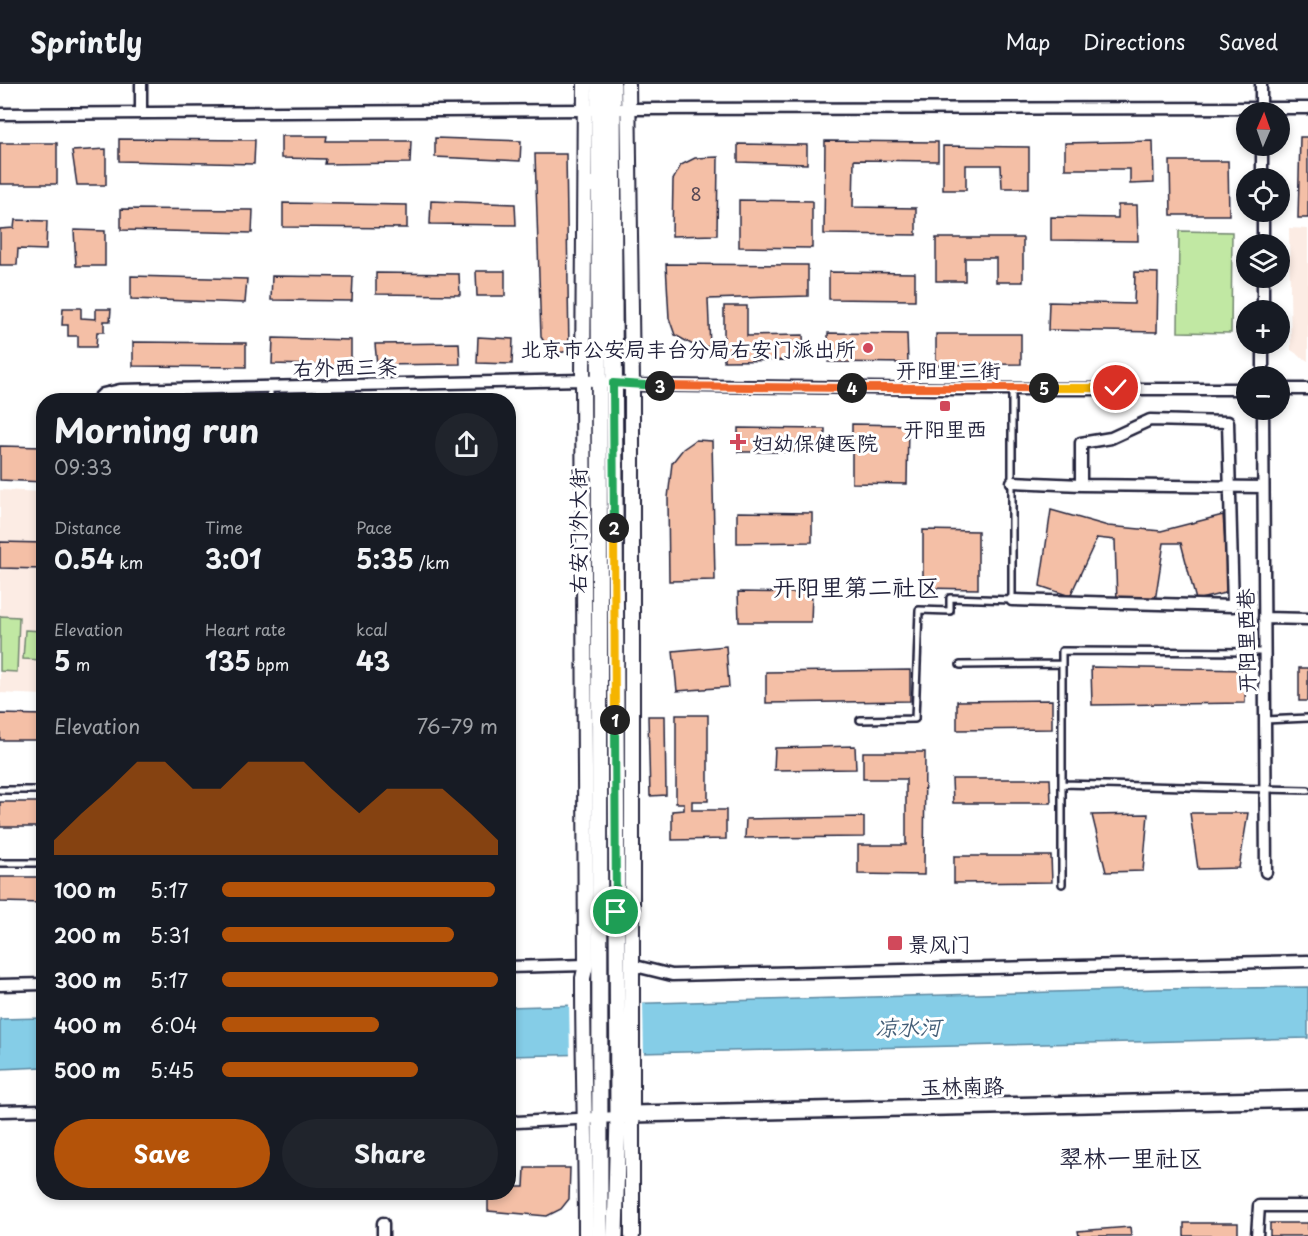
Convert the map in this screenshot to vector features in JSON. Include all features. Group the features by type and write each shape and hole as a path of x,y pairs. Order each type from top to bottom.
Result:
{"main road":[{"name":"右安门外大街","path":"599,84 606,109 613,383 626,974 625,1116"},
{"name":"右安门外大街","path":"594,1119 600,1088 589,974 590,381 606,109 613,84"},
{"name":"玉林南路","path":"625,1116 1260,1098 1308,1099"},
{"path":"615,1236 625,1116"},
{"path":"594,1119 600,1236"}],"street":[{"path":"141,84 141,113"},
{"path":"585,84 606,109 632,385 626,974 672,975 1308,961"},
{"path":"606,109 628,84"},
{"path":"1261,84 1261,102"},
{"path":"1290,109 1308,108"},
{"path":"0,114 606,109 1236,110"},
{"name":"右外西三条","path":"107,393 120,390 270,387 590,381 613,383"},
{"name":"开阳里三街","path":"613,383 632,385 1236,388"},
{"path":"1290,389 1308,389"},
{"path":"1012,600 1233,606 1232,488 1228,422 1150,420 1111,438 1081,443 1081,485"},
{"name":"开阳里西巷","path":"1263,420 1266,872"},
{"path":"1012,482 1263,488"},
{"path":"1264,618 1308,619"},
{"path":"516,969 589,974 583,1089 594,1119 586,1236"},
{"path":"0,985 36,984"},
{"path":"0,1111 36,1110"},
{"path":"516,1122 625,1116 632,1236"},
{"path":"1257,1236 1259,1206 1308,1206"},
{"path":"383,1223 383,1236"}],"lane":[{"path":"270,387 270,393"},
{"path":"860,720 915,719 919,610 950,611 950,598 1012,600 1012,388"},
{"path":"1062,884 1062,651 1264,652"},
{"path":"960,665 1062,664"},
{"path":"1265,720 1308,718"},
{"path":"1062,784 1265,791 1308,790"},
{"path":"0,790 36,790"},
{"path":"0,863 36,863"}],"shaded area":[{"path":"1289,228 1308,229 1308,361 1291,350"},
{"path":"0,490 36,492 36,695 0,693"}],"green space":[{"path":"1179,231 1232,232 1231,333 1178,332"},
{"path":"0,616 19,617 17,672 0,671"},
{"path":"25,630 36,631 36,660 23,659"}],"water":[{"name":"凉水河","path":"1308,987 1308,1038 516,1056 516,1007"},
{"path":"36,1018 36,1067 0,1069 0,1019"}],"pier":[{"path":"643,1000 644,1056 570,1058 569,1002"}],"building":[{"path":"281,136 327,136 326,141 411,141 410,163 325,164 326,159 281,158"},
{"path":"1300,137 1308,137 1308,218 1298,218"},
{"path":"435,138 521,141 520,161 435,157"},
{"path":"119,139 255,140 254,164 119,161"},
{"path":"825,141 938,142 938,161 854,160 853,207 916,208 916,235 824,234"},
{"path":"1153,141 1154,183 1130,184 1130,169 1065,169 1065,143"},
{"path":"0,143 57,143 57,184 0,184"},
{"path":"738,144 807,145 807,164 738,162"},
{"path":"943,146 1029,147 1029,188 1002,188 1001,165 966,165 966,190 943,190"},
{"path":"106,149 106,185 77,185 72,151"},
{"path":"535,154 566,154 569,351 552,354 541,337"},
{"path":"718,157 717,235 672,236 673,180 681,165 695,158"},
{"path":"1170,161 1228,161 1229,215 1171,215"},
{"path":"739,200 812,201 812,248 739,247"},
{"path":"431,201 515,204 516,225 430,224"},
{"path":"283,203 407,205 407,228 283,227"},
{"path":"1118,205 1137,205 1138,241 1051,240 1051,217 1118,218"},
{"path":"121,209 253,210 252,233 121,230"},
{"path":"15,220 47,221 46,250 18,249 17,265 0,265 0,229 14,228"},
{"path":"74,230 105,231 105,266 76,266"},
{"path":"936,238 1023,238 1023,282 996,282 996,258 965,258 965,281 936,281"},
{"path":"666,264 808,265 808,296 708,299 710,347 693,345 675,335 669,318"},
{"path":"476,271 505,271 505,296 477,296"},
{"path":"829,272 915,273 915,300 829,299"},
{"path":"1135,272 1158,273 1157,332 1048,330 1049,302 1134,304"},
{"path":"376,273 459,274 460,295 376,294"},
{"path":"131,276 247,279 245,303 131,299"},
{"path":"272,276 353,277 352,301 271,300"},
{"path":"724,306 747,306 747,336 803,335 804,360 724,361"},
{"path":"63,308 81,308 81,318 96,319 96,309 111,309 110,321 104,321 104,332 97,332 96,347 78,347 78,336 68,336 68,325 62,325"},
{"path":"828,333 907,334 908,363 828,362"},
{"path":"936,334 1021,334 1021,364 936,365"},
{"path":"478,337 513,339 512,364 477,363"},
{"path":"273,338 351,340 351,366 272,364"},
{"path":"133,342 246,343 246,367 133,366"},
{"path":"459,343 460,364 377,365 375,344"},
{"path":"852,424 908,425 907,484 852,483"},
{"path":"738,428 825,429 825,452 738,452"},
{"path":"696,440 712,441 715,580 669,581 668,498 672,463 683,449"},
{"path":"0,446 36,447 36,482 0,480"},
{"path":"1051,510 1108,526 1161,531 1223,515 1229,592 1196,600 1181,543 1164,543 1155,601 1117,602 1115,540 1097,538 1070,596 1040,586"},
{"path":"737,512 812,513 812,542 737,543"},
{"path":"923,530 978,531 978,589 923,588"},
{"path":"0,542 36,543 36,569 0,568"},
{"path":"738,592 812,593 811,622 739,622"},
{"path":"726,646 729,687 677,691 673,651"},
{"path":"1091,667 1246,670 1245,703 1092,705"},
{"path":"1299,668 1308,668 1308,701 1299,701"},
{"path":"910,670 910,701 766,703 766,672"},
{"path":"1052,700 1052,729 957,730 957,701"},
{"path":"0,714 36,715 36,740 0,740"},
{"path":"676,715 708,715 708,801 692,801 692,810 726,810 726,839 672,840 672,811 684,810 684,803 676,803"},
{"path":"648,716 665,716 666,795 650,796"},
{"path":"855,746 856,769 774,770 775,748"},
{"path":"863,752 925,752 924,875 858,874 858,845 906,845 906,779 863,779"},
{"path":"952,779 1050,779 1051,803 953,803"},
{"path":"0,802 36,802 36,827 0,827"},
{"path":"1190,813 1248,813 1239,868 1198,869"},
{"path":"1148,814 1143,871 1106,872 1092,815"},
{"path":"864,817 864,837 745,838 746,819"},
{"path":"954,856 1051,856 1052,882 954,883"},
{"path":"0,877 36,877 36,903 0,902"},
{"path":"525,1168 570,1168 569,1199 561,1209 547,1216 488,1211 488,1200 516,1200 516,1187 524,1187"},
{"path":"1184,1223 1238,1223 1238,1236 1184,1236"},
{"path":"1270,1223 1308,1223 1308,1236 1270,1236"},
{"path":"1130,1227 1131,1236 1079,1236 1078,1231"}],"place":[{"name":"北京市公安局丰台分局右安门派出所","path":"868,348"},
{"name":"开阳里西","path":"945,406"},
{"name":"妇幼保健医院","path":"738,442"},
{"name":"景风门","path":"895,943"}],"district":[{"name":"开阳里第二社区","path":"856,586"},
{"name":"翠林一里社区","path":"1131,1157"}],"route":[{"path":"616,912 613,383 945,389 1116,388"}]}
